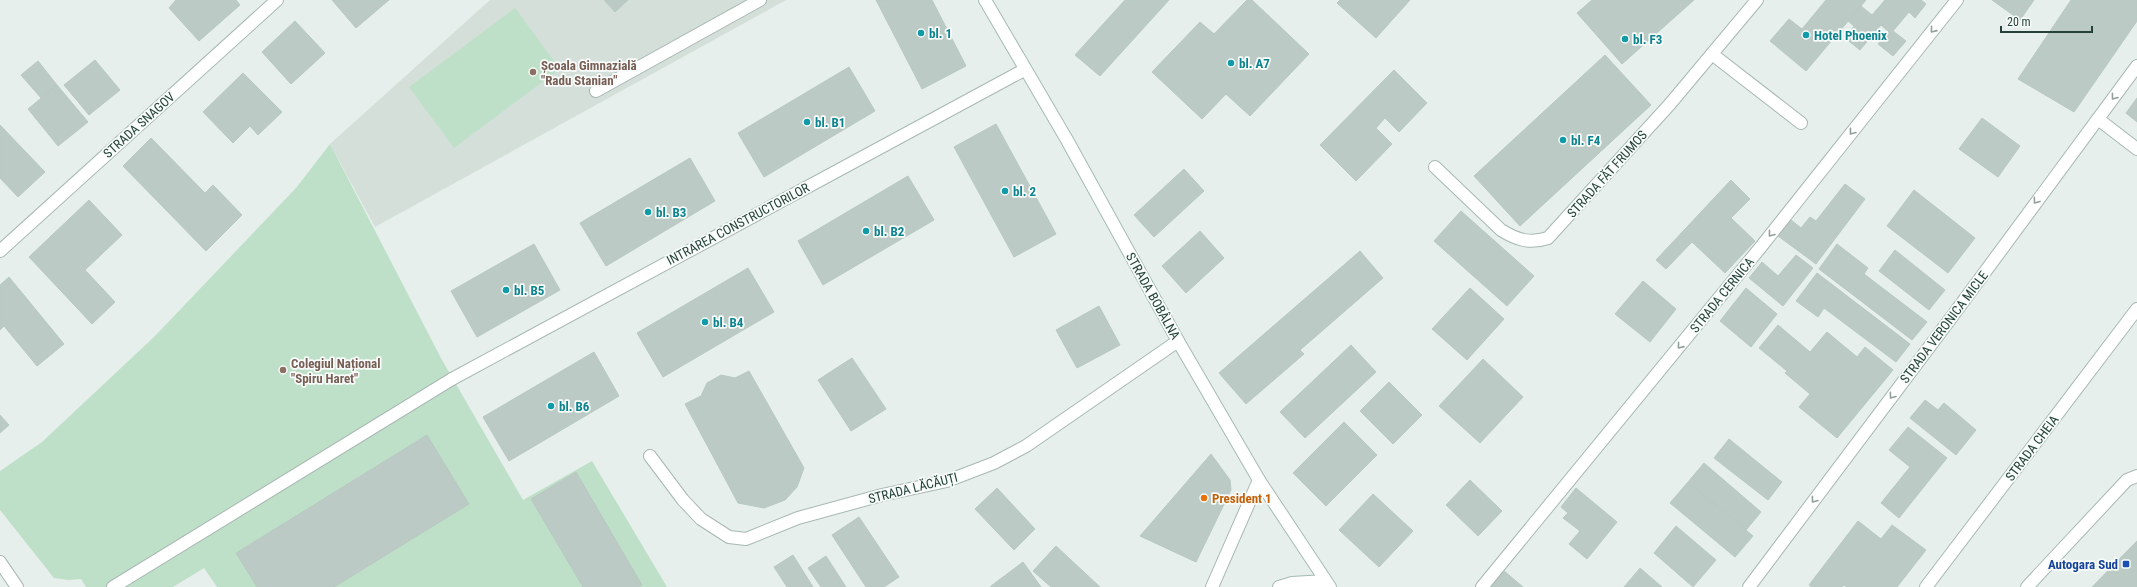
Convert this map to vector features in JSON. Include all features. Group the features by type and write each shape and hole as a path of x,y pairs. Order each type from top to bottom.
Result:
{"street":[{"name":"STRADA SNAGOV","path":"0,251 277,0"},
{"path":"596,91 760,0"},
{"name":"STRADA BOBÂLNA","path":"985,0 1024,70 1067,140 1178,342 1259,480 1327,584"},
{"name":"STRADA FĂT FRUMOS","path":"1435,167 1501,230 1525,242 1538,241 1548,238 1670,104 1757,0"},
{"name":"STRADA CERNICA","path":"1482,587 1755,254 1957,0"},
{"path":"1712,54 1802,123"},
{"name":"STRADA VERONICA MICLE","path":"1748,587 2137,66"},
{"name":"INTRAREA CONSTRUCTORILOR","path":"113,587 452,379 1024,70"},
{"path":"2098,119 2137,149"},
{"name":"STRADA CHEIA","path":"1926,587 2137,309"},
{"name":"STRADA LĂCĂUȚI","path":"650,456 683,500 701,520 729,537 746,539 805,516 882,495 947,481 994,463 1026,446 1178,342"},
{"path":"2027,587 2127,480 2137,476"},
{"path":"1212,587 1259,480"},
{"path":"0,562 17,587"},
{"path":"1279,587 1292,584 1327,584"}],"shaded area":[{"name":"Școala Gimnazială \"Radu Stanian\"","path":"490,0 786,0 375,227 330,144"}],"green space":[{"path":"515,8 560,69 454,148 409,87"},
{"name":"Colegiul Național \"Spiru Haret\"","path":"330,144 442,360 523,500 592,461 667,587 217,587 204,568 173,587 86,587 81,579 68,580 54,578 0,510 0,471 42,442 155,336 296,188"}],"building":[{"path":"176,0 236,0 240,5 199,41 169,8"},
{"path":"332,0 389,0 356,28"},
{"path":"604,0 628,0 615,12"},
{"name":"bl. 1","path":"876,0 932,0 966,66 922,89"},
{"path":"1125,0 1169,0 1100,76 1075,55"},
{"name":"bl. A7","path":"1247,0 1252,0 1309,54 1250,116 1226,94 1202,119 1152,72 1200,22 1214,34"},
{"path":"1340,0 1410,0 1376,38 1337,3"},
{"name":"bl. F3","path":"1592,0 1694,0 1622,64 1577,13"},
{"name":"Hotel Phoenix","path":"1826,0 1866,0 1806,71 1770,41 1789,19 1802,29"},
{"path":"1885,0 1921,0 1926,4 1915,18 1909,12 1893,31 1906,41 1893,56 1878,44 1889,32 1881,25 1860,50 1845,38 1854,26 1848,21 1861,6 1872,15"},
{"path":"1992,0 2034,0 2020,20"},
{"path":"2071,0 2137,0 2137,21 2074,112 2018,79"},
{"path":"295,21 325,53 291,84 262,52"},
{"name":"bl. F4","path":"1605,55 1651,105 1520,226 1474,176"},
{"path":"95,60 120,90 89,115 64,85"},
{"path":"38,61 57,85 41,98 21,75"},
{"name":"bl. B1","path":"849,67 875,111 764,177 738,133"},
{"path":"1394,70 1427,103 1399,132 1385,118 1376,128 1392,144 1356,181 1320,145"},
{"path":"243,73 282,112 258,135 250,126 233,143 203,112"},
{"path":"57,85 88,122 58,146 28,109"},
{"path":"2137,98 2137,122 2126,113"},
{"path":"1982,118 2020,146 1998,177 1959,149"},
{"name":"bl. 2","path":"996,124 1056,234 1014,257 954,147"},
{"path":"0,125 45,172 18,197 0,178"},
{"path":"151,138 205,193 213,185 242,215 206,251 123,166"},
{"name":"bl. B3","path":"690,158 715,201 606,266 580,223"},
{"path":"1184,169 1204,191 1154,237 1134,215"},
{"name":"bl. B2","path":"908,176 934,220 823,285 798,241"},
{"path":"1731,180 1750,199 1731,218 1755,241 1725,273 1692,242 1666,269 1656,260"},
{"path":"1845,184 1865,199 1816,264 1778,236 1791,220 1801,228 1810,217 1816,221"},
{"path":"1914,190 1975,238 1948,273 1887,226"},
{"path":"89,200 122,235 85,270 115,302 92,324 29,257"},
{"path":"1461,211 1534,276 1507,306 1434,241"},
{"path":"1200,231 1224,258 1186,293 1162,266"},
{"name":"bl. B5","path":"534,244 560,290 477,337 451,291"},
{"path":"1837,244 1868,268 1864,274 1927,322 1912,340 1819,269"},
{"path":"1895,250 1945,290 1929,310 1879,271"},
{"path":"1360,251 1383,278 1300,350 1304,354 1246,404 1219,373"},
{"path":"1796,255 1813,268 1783,306 1749,278 1762,262 1778,276"},
{"name":"bl. B4","path":"748,268 774,312 663,377 637,333"},
{"path":"1817,273 1910,344 1896,362 1824,308 1818,317 1796,301"},
{"path":"9,277 64,344 37,366 4,326 0,330 0,285"},
{"path":"1643,281 1676,309 1650,342 1615,314"},
{"path":"1470,288 1504,319 1467,360 1432,329"},
{"path":"1746,288 1777,314 1751,347 1720,321"},
{"path":"1099,306 1120,345 1077,368 1056,330"},
{"path":"1778,325 1810,352 1827,332 1857,357 1865,347 1893,370 1837,438 1799,407 1810,394 1785,373 1787,371 1759,348"},
{"path":"1351,345 1376,372 1305,438 1280,412"},
{"name":"bl. B6","path":"594,352 619,396 509,461 483,417"},
{"path":"852,358 886,409 851,431 818,380"},
{"path":"1483,359 1523,397 1480,443 1439,406"},
{"path":"749,371 804,468 797,487 785,500 764,508 738,503 685,404 701,396 707,383 721,375 735,378"},
{"path":"1389,382 1422,415 1393,444 1360,411"},
{"path":"1925,400 1938,410 1944,403 1976,430 1956,455 1910,418"},
{"path":"0,415 9,425 0,433"},
{"path":"1344,422 1377,455 1326,506 1293,473"},
{"path":"1908,427 1947,458 1899,518 1881,503 1910,467 1889,450"},
{"path":"427,435 469,504 334,587 257,587 236,553"},
{"path":"1729,439 1782,482 1768,500 1714,458"},
{"path":"1211,454 1230,480 1231,490 1196,562 1140,536"},
{"path":"1704,463 1761,512 1746,530 1688,482"},
{"path":"576,472 642,585 639,587 583,587 531,499"},
{"path":"1470,480 1502,511 1478,536 1446,505"},
{"path":"1688,482 1753,536 1735,557 1670,503"},
{"path":"997,488 1035,529 1014,550 975,509"},
{"path":"1576,488 1617,522 1587,559 1569,544 1580,531 1563,518 1568,513 1561,507"},
{"path":"1373,494 1413,531 1379,567 1339,530"},
{"path":"859,517 899,577 884,587 866,587 832,535"},
{"path":"1858,521 1881,539 1892,525 1926,550 1897,587 1847,587 1844,585 1842,587 1812,587 1809,585"},
{"path":"1676,526 1716,560 1693,587 1654,553"},
{"name":"Autogara Sud","path":"2137,541 2137,587 2092,587"},
{"path":"1056,546 1100,587 1051,587 1033,571"},
{"path":"793,555 813,587 787,587 774,567"},
{"path":"826,556 846,587 821,587 808,568"},
{"path":"1023,562 1041,587 991,587 991,586"},
{"path":"1640,568 1662,587 1624,587"},
{"path":"1503,570 1523,587 1489,587"}],"place":[{"name":"bl. 1","path":"921,33"},
{"name":"Hotel Phoenix","path":"1806,35"},
{"name":"bl. F3","path":"1625,39"},
{"name":"bl. A7","path":"1231,63"},
{"name":"Școala Gimnazială \"Radu Stanian\"","path":"533,72"},
{"name":"bl. B1","path":"807,122"},
{"name":"bl. F4","path":"1563,140"},
{"name":"bl. 2","path":"1005,191"},
{"name":"bl. B3","path":"648,212"},
{"name":"bl. B2","path":"866,231"},
{"name":"bl. B5","path":"506,290"},
{"name":"bl. B4","path":"705,322"},
{"name":"Colegiul Național \"Spiru Haret\"","path":"283,370"},
{"name":"bl. B6","path":"551,406"},
{"name":"President 1","path":"1204,498"},
{"name":"Autogara Sud","path":"2126,564"}]}
